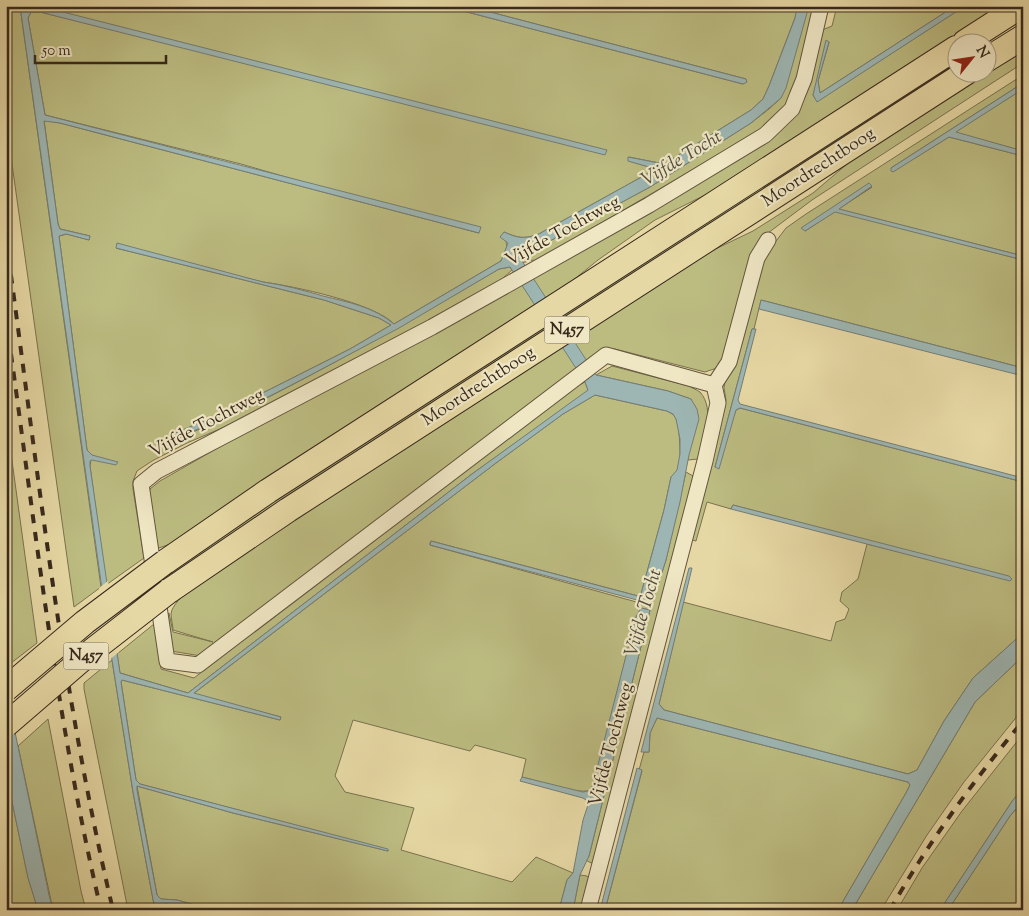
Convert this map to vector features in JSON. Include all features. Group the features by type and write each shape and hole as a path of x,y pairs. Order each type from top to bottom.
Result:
{"main road":[{"path":"981,32 1021,6"},
{"path":"996,54 1023,37"},
{"name":"Moordrechtboog","path":"6,689 85,622 165,562 268,491 946,54"},
{"name":"Moordrechtboog","path":"6,725 93,650 169,591 288,510 951,82"}],"street":[{"name":"Vijfde Tochtweg","path":"588,910 705,461 718,403 714,385 606,355 198,666 167,661 141,484 157,470 440,322 649,205 765,135 792,109 804,79 821,6"},
{"path":"714,385 729,362 757,258 768,240"}],"green space":[{"path":"6,6 20,6 101,587 74,607 6,121"},
{"path":"37,6 444,6 743,84 746,79 467,6 801,6 763,99 751,110 664,164 629,157 629,161 656,169 537,235 520,237 504,232 507,247 501,261 394,324 384,316 369,309 332,297 116,248 324,300 379,318 391,325 350,349 221,414 173,434 177,439 226,418 301,380 401,326 499,269 510,267 512,270 503,278 503,281 236,422 187,443 137,471 133,481 133,489 144,558 106,585 90,466 92,455 87,450 59,236 67,234 89,240 90,236 60,229 58,224 44,120 479,233 241,164 45,115 28,18 31,12 40,12 607,151"},
{"path":"802,6 818,6 793,91 786,104 772,120 758,131 537,261 532,260 522,263 520,258 522,256 650,187 751,123 781,98"},
{"path":"837,6 955,6 820,93 818,81 829,42 813,95 817,101 965,6 1003,6 962,32 946,32 946,43 719,188 655,220 598,260 566,286 173,543 156,549 148,497 150,489 160,481 788,122 822,30 832,26"},
{"path":"1023,49 1023,63 996,81 996,66"},
{"path":"946,65 946,74 168,580 167,572 216,537"},
{"path":"1023,75 1023,83 891,168 893,171 949,137 1023,156 1023,256 838,209 835,211 1023,260 1023,368 761,300 715,467 736,410 740,408 1023,482 1023,633 973,678 944,721 917,770 908,774 664,710 659,704 683,602 831,641 836,622 845,619 849,609 840,601 842,592 858,579 867,544 1012,579 733,505 731,509 707,502 696,541 688,539 711,463 726,400 725,380 760,262 786,228"},
{"path":"972,82 994,82 812,200 764,236 726,355 717,368 705,372 615,349 603,350 589,358 201,656 171,651 166,616 169,613 173,632 213,642 173,630 171,614 173,608 186,593 204,579 705,254 753,231 813,193 853,159"},
{"path":"1023,89 1023,151 956,133 956,131"},
{"path":"612,366 689,386 700,392 705,399 708,416 698,459 688,460 691,399 668,391 596,375"},
{"path":"585,382 588,390 584,394 472,474 188,693 120,673 117,654 154,624 161,669 194,678 569,390"},
{"path":"595,395 667,411 674,415 678,426 680,471 671,477 641,594 638,596 431,541 430,543 430,545 651,606 666,560 686,472 693,476 694,482 594,861 591,863 586,860 589,856 650,610 641,608 636,617 594,784 588,791 565,789 522,777 526,759 475,745 470,751 353,720 335,776 345,792 414,808 401,850 512,882 536,857 573,873 567,880 559,910 213,910 177,900 161,899 157,895 137,786 233,813 388,850 140,784 136,780 122,680 280,720 281,717 193,694 496,463 563,414"},
{"path":"6,417 37,643 6,667"},
{"path":"1023,656 1023,709 964,782 927,835 881,910 852,910 975,702"},
{"path":"112,660 133,792 155,910 128,910 84,689 84,683"},
{"path":"657,718 908,782 910,785 906,793 838,910 605,910 642,771 639,770 644,752 649,752 650,733"},
{"path":"48,719 86,910 53,910 18,746"},
{"path":"1023,734 1023,789 1013,800 940,910 897,910 922,868 962,811"},
{"path":"6,773 28,877 38,910 6,910"},
{"path":"1023,809 1023,910 948,910 1010,816 1015,810"},
{"path":"580,875 587,876 590,879 584,910 573,910"}],"water":[{"name":"Vijfde Tocht","path":"20,6 37,6 59,11 607,150 605,155 40,12 31,12 28,18 45,115 481,227 479,233 60,123 44,121 60,229 90,236 89,240 66,234 59,236 87,450 92,455 118,462 116,465 92,460 90,461 90,466 120,673 188,693 472,474 588,390 585,382 510,267 499,269 399,328 231,416 173,439 173,434 221,414 350,349 391,325 379,318 324,300 116,248 117,243 263,282 351,303 378,313 394,324 501,261 508,243 500,237 504,232 520,237 537,235 656,169 628,161 628,157 664,164 751,110 763,99 769,86 795,18 797,6 809,6 786,88 781,98 751,123 650,187 520,258 596,375 668,391 691,399 697,409 699,419 689,455 680,502 666,560 651,606 637,600 430,545 431,541 638,596 641,594 671,477 677,470 680,439 676,419 673,414 667,411 595,395 563,414 496,463 194,693 281,717 280,720 122,680 136,780 140,784 388,849 388,851 233,813 137,786 157,895 161,899 177,900 213,910 194,910 167,904 161,905 162,910 155,910 133,792 112,660"},
{"path":"444,6 467,6 746,79 747,82 743,84"},
{"path":"955,6 965,6 817,102 813,95 826,40 829,42 818,81 820,93"},
{"path":"1023,83 1023,89 956,132 1023,151 1023,156 949,137 893,172 891,171 891,168"},
{"path":"869,183 872,186 839,209 1023,256 1023,260 835,212 805,231 801,228"},
{"path":"761,300 1023,368 1023,376 759,309"},
{"path":"752,329 756,329 738,400 740,404 1023,478 1023,482 740,408 736,410 719,469 715,467"},
{"path":"733,505 1009,576 1012,579 1010,581 731,509"},
{"path":"689,568 692,568 659,704 664,710 908,774 917,770 944,721 973,678 1023,633 1023,656 975,702 852,910 838,910 906,793 910,785 908,782 657,718 650,733 649,752 641,752"},
{"name":"Vijfde Tocht","path":"641,608 650,610 589,856 580,875 573,910 559,910 567,880 573,873 583,820 589,802 583,798 520,781 522,777 583,792 592,788 636,617"},
{"path":"6,689 53,910 38,910 28,878 6,773"},
{"path":"637,768 642,770 605,910 600,910"},
{"path":"1023,789 1023,809 1015,810 1010,816 948,910 940,910 1013,800"}],"pier":[{"path":"108,581 119,652 109,660 99,588"}],"railway":[{"path":"6,239 64,660 95,827 113,910"},
{"path":"6,318 58,689 85,837 101,910"},
{"path":"890,910 952,812 1023,721"}]}
